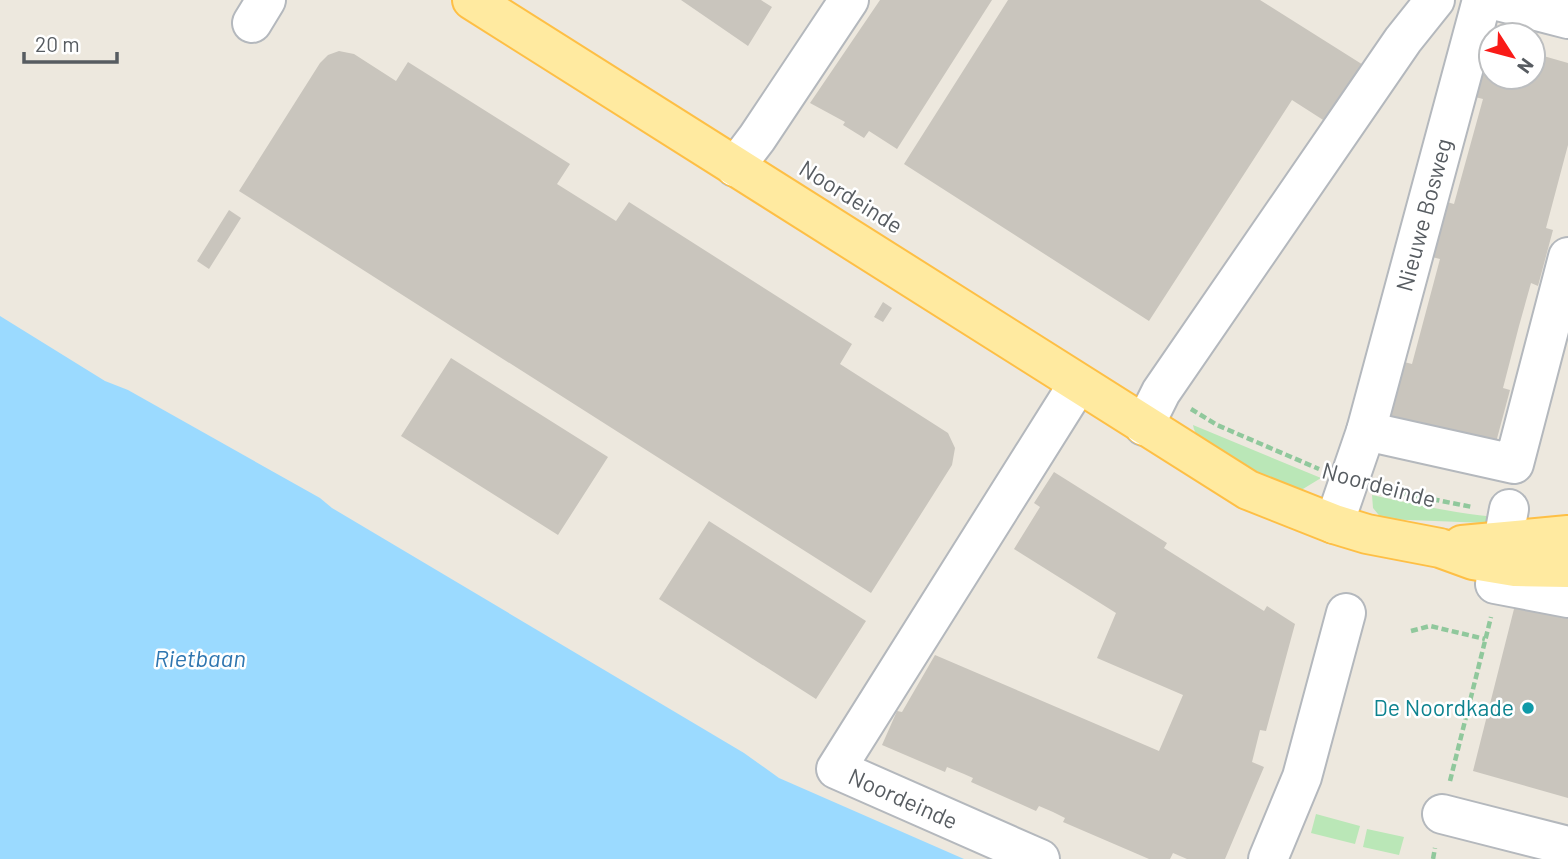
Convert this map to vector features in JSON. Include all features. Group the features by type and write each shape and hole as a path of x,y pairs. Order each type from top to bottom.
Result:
{"main road":[{"name":"Noordeinde","path":"476,1 1248,490 1367,534 1440,548 1506,550 1568,568"},
{"name":"Noordeinde","path":"1506,550 1568,536"}],"street":[{"path":"735,167 849,0"},
{"path":"1144,426 1161,392 1403,40 1435,0"},
{"name":"Nieuwe Bosweg","path":"1335,524 1366,430 1482,0"},
{"path":"1494,0 1568,19"},
{"path":"1366,430 1514,464 1568,257"},
{"name":"Noordeinde","path":"1040,859 836,769 1078,384"},
{"path":"1506,550 1568,598"},
{"path":"1268,859 1302,777 1346,612"},
{"path":"1442,814 1568,846"}],"path":[{"name":"Noordeinde","path":"1161,392 1230,430 1290,458 1351,480 1465,507 1506,550"},
{"path":"1433,859 1506,550"},
{"path":"1411,631 1430,626 1485,639"}],"green space":[{"path":"1193,425 1321,478 1298,492 1221,456 1197,435"},
{"path":"1372,495 1494,517 1543,518 1568,515 1568,526 1382,519 1373,508"},
{"path":"1316,814 1360,826 1355,844 1311,833"},
{"path":"1367,829 1404,837 1399,855 1363,847"}],"water":[{"name":"Rietbaan","path":"0,316 105,381 128,390 320,498 332,508 744,753 779,778 964,859 0,859"}],"building":[{"path":"681,0 761,0 772,7 748,46"},
{"path":"880,0 992,0 897,149 869,131 864,138 843,125 845,122 810,103"},
{"path":"1008,0 1260,0 1368,68 1331,125 1292,100 1149,321 904,164"},
{"path":"339,51 354,54 396,81 408,62 570,164 557,184 616,221 629,202 852,344 840,364 948,433 955,448 952,465 871,593 239,191 320,63 328,55"},
{"path":"1547,57 1568,63 1568,145 1546,228 1553,230 1538,286 1531,283 1519,326 1503,388 1510,390 1495,446 1389,418 1404,362 1412,364 1440,259 1432,257 1447,202 1454,204 1483,99 1475,97 1477,90 1547,91"},
{"path":"229,210 241,218 209,269 197,261"},
{"path":"883,302 892,308 883,322 874,317"},
{"path":"451,358 608,457 558,535 401,436"},
{"path":"1054,472 1167,543 1164,548 1264,611 1267,606 1295,624 1266,731 1260,730 1252,762 1264,767 1225,859 1187,859 1173,853 1170,859 1149,859 1063,822 1065,818 1039,806 1036,811 971,782 973,778 964,774 947,767 945,772 882,745 897,711 902,712 935,655 1159,751 1183,695 1097,658 1116,613 1014,549 1040,507 1034,503"},
{"path":"709,521 866,621 816,699 659,599"},
{"name":"De Noordkade","path":"1515,605 1568,614 1568,798 1473,771"}],"place":[{"name":"De Noordkade","path":"1528,708"}]}
